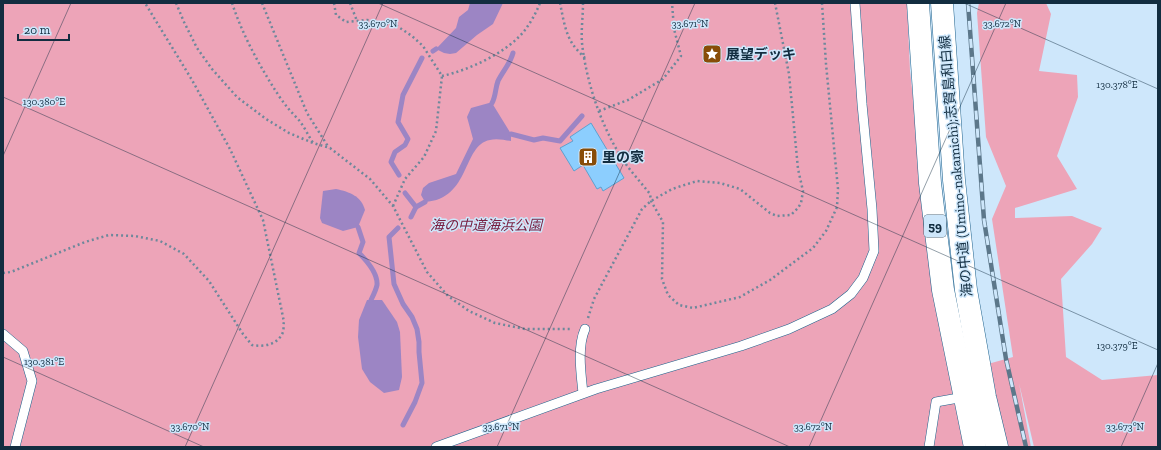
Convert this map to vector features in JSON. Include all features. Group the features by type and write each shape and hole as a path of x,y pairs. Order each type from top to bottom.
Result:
{"main road":[{"name":"海の中道 (Umino-nakamichi);志賀島和白線","path":"918,3 930,183 943,290 975,447"},
{"name":"海の中道 (Umino-nakamichi);志賀島和白線","path":"942,3 954,180 966,290 985,397 997,447"}],"lane":[{"path":"436,447 583,393 741,346 789,329 832,309 851,294 863,278 874,251 872,209 862,104 855,3"},
{"path":"583,393 581,373 581,338 585,329"},
{"path":"3,334 23,351 32,381 15,447"},
{"path":"929,447 936,402 964,397"}],"path":[{"path":"3,273 11,272 85,242 109,235 135,236 160,241 184,254 209,280 252,345 262,347 275,343 283,333 284,322 263,220 230,149 192,80 145,3"},
{"path":"176,3 197,48 212,69 237,97 266,119 284,130 313,143 330,148"},
{"path":"232,3 239,23 261,68 292,114 299,120 313,143"},
{"path":"262,3 307,113 330,148 370,178 393,206 427,272 448,296 469,311 495,323 525,328 585,329 594,299 642,209 672,189 697,180 720,183 740,189 770,213 777,216 791,215 801,203 803,191 798,169 789,74 775,3"},
{"path":"334,3 336,15 346,22 367,20 397,26 412,36 423,46 442,76 436,131 424,157 405,179 393,206"},
{"path":"350,3 357,21"},
{"path":"442,76 477,65 510,44 524,32 540,3"},
{"path":"560,3 570,39 585,58"},
{"path":"583,3 582,42 590,83 599,111 607,132 620,156 650,194 663,222 662,279 668,295 679,305 692,308 740,297 770,280 813,248 826,231 837,207 838,189 826,64 822,3"},
{"path":"599,111 628,100 663,78 680,56 674,29 672,3"}],"green space":[{"name":"海の中道海浜公園","path":"3,3 907,3 910,71 936,303 952,374 1013,357 992,219 1006,186 986,137 977,13 979,3 1046,3 1051,14 1039,71 1077,75 1078,97 1057,156 1077,189 1015,208 1015,218 1072,216 1102,228 1092,244 1061,279 1066,357 1102,380 1158,375 1158,447 1034,447 1019,383 1031,447 3,447"}],"shaded area":[{"path":"470,3 503,3 493,24 477,35 456,53 444,53 436,49 456,28 459,17 468,10"},
{"path":"492,103 511,134 511,141 492,139 481,144 474,151 458,182 451,192 440,199 425,202 421,195 423,188 429,183 456,174 473,139 467,117 471,108"},
{"path":"336,189 354,195 361,201 365,210 358,227 343,231 322,223 320,218 323,191"},
{"path":"367,300 382,300 397,322 400,332 402,377 399,390 384,393 370,382 362,369 358,337 359,320"}],"building":[{"name":"里の家","path":"591,123 624,178 603,191 601,187 597,189 583,165 574,171 560,148 573,141 570,137"}],"waterway":[{"path":"492,103 498,81 513,53"},
{"path":"399,175 391,162 395,152 405,145 408,139 398,122 403,95 422,58"},
{"path":"511,134 534,140 543,138 560,141 582,116"},
{"path":"405,193 416,207"},
{"path":"411,217 416,207 425,202"},
{"path":"358,227 363,242 359,253 371,268 377,281 377,287 371,300"},
{"path":"398,228 389,237 394,284 417,329 422,383 415,402 403,425"}],"railway":[{"path":"968,3 984,220 1006,359 1026,447"}],"place":[{"name":"展望デッキ","path":"712,54"},
{"name":"里の家","path":"588,157"}]}
